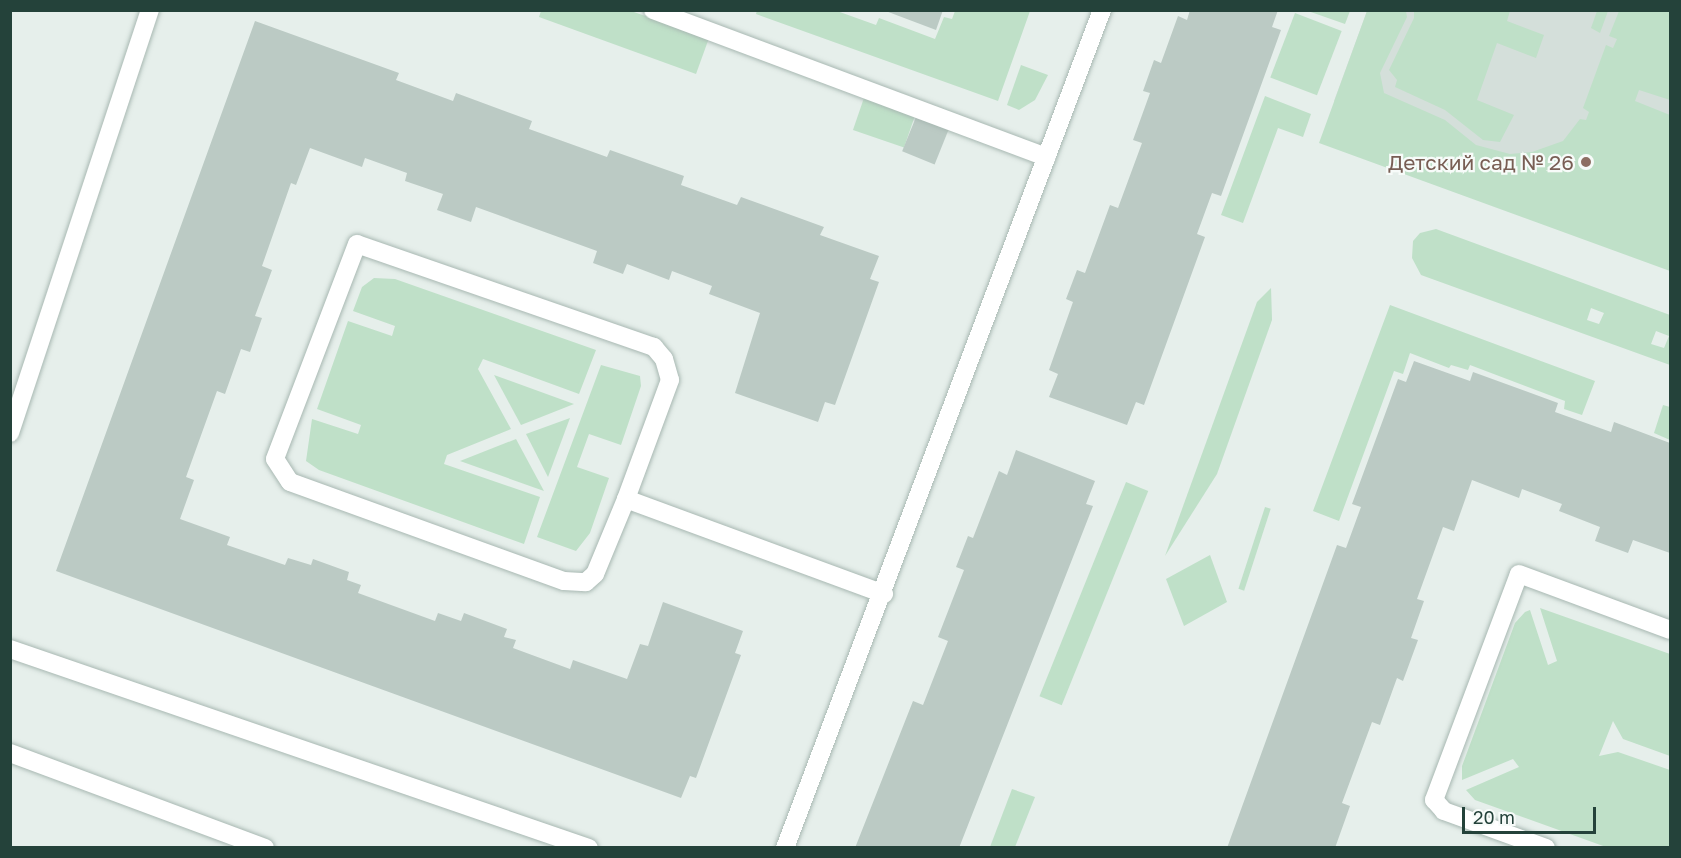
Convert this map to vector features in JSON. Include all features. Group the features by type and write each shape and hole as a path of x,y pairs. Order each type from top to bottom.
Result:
{"lane":[{"path":"10,433 150,10"},
{"path":"653,10 1046,157"},
{"path":"786,848 884,594 1102,10"},
{"path":"357,244 654,347 664,359 670,380 626,499 595,574 586,582 564,581 290,482 275,459 357,244"},
{"path":"626,499 884,594"},
{"path":"1546,848 1444,811 1434,800 1519,574 1671,630"},
{"path":"10,648 589,848"},
{"path":"10,753 265,848"}],"shaded area":[{"name":"Детский сад № 26","path":"1367,11 1670,11 1670,223 1334,101"}],"green space":[{"path":"757,10 837,11 876,25 879,18 935,39 944,17 952,19 955,11 1030,11 998,101 756,14"},
{"path":"541,11 631,11 709,38 696,74 539,17"},
{"path":"1308,11 1350,11 1345,24"},
{"path":"1367,11 1406,11 1407,17 1380,73 1384,93 1445,120 1476,145 1510,154 1532,152 1563,141 1580,119 1586,120 1589,112 1583,108 1606,45 1613,48 1617,39 1609,36 1619,11 1670,11 1670,100 1639,90 1635,101 1670,115 1670,271 1319,143"},
{"path":"1414,11 1510,11 1507,21 1544,35 1536,58 1497,43 1477,100 1514,115 1500,142 1483,140 1445,110 1395,87 1397,80 1389,70 1414,18"},
{"path":"1597,11 1608,11 1600,33 1591,28"},
{"path":"1295,13 1342,31 1317,95 1270,77"},
{"path":"1021,65 1048,75 1035,100 1019,110 1007,105"},
{"path":"865,95 916,113 904,148 853,130"},
{"path":"1265,96 1311,114 1303,137 1278,128 1243,223 1221,215"},
{"path":"1436,229 1670,315 1670,365 1421,275 1412,258 1413,241 1420,233","holes":["1591,308 1604,313 1599,324 1587,320","1656,331 1669,336 1664,348 1651,344"]},
{"path":"374,278 395,279 596,350 579,394 483,359 478,369 511,429 447,455 444,464 540,497 524,544 319,470 306,461 312,419 358,434 361,425 317,409 348,321 392,336 395,326 353,311 362,287"},
{"path":"1271,288 1272,320 1217,474 1165,556 1257,302"},
{"path":"1390,305 1595,381 1582,415 1564,409 1565,401 1470,365 1468,370 1451,365 1449,368 1410,353 1403,374 1394,371 1339,521 1313,511"},
{"path":"601,365 640,376 641,386 621,445 589,434 577,467 609,478 590,533 576,551 537,537"},
{"path":"494,375 574,404 521,425"},
{"path":"1663,405 1670,407 1670,440 1654,433"},
{"path":"570,418 548,477 526,434"},
{"path":"516,439 544,491 460,461"},
{"path":"1126,482 1148,491 1062,705 1039,696"},
{"path":"1265,507 1271,509 1244,591 1238,589"},
{"path":"1210,555 1227,602 1184,626 1166,579"},
{"path":"1540,608 1670,654 1670,756 1623,739 1613,721 1599,756 1618,752 1670,770 1670,847 1606,847 1475,800 1466,790 1519,767 1513,759 1462,780 1462,766 1515,623 1525,612 1530,610 1548,665 1557,661"},
{"path":"1012,789 1035,797 1015,847 990,847"}],"building":[{"path":"883,10 943,10 936,30"},
{"path":"1190,10 1278,10 1272,27 1281,30 1221,196 1212,193 1197,234 1205,237 1144,405 1136,402 1127,425 1049,397 1058,374 1049,370 1073,302 1066,299 1077,270 1085,273 1110,205 1118,208 1142,143 1133,140 1150,93 1143,91 1154,60 1161,63 1178,16 1187,20"},
{"path":"255,21 399,73 396,80 453,101 456,93 532,121 529,129 607,157 610,150 684,176 681,185 737,205 741,197 824,227 820,235 879,256 870,279 879,282 835,405 825,402 818,422 735,393 760,313 709,294 712,286 672,271 669,280 627,264 623,274 593,263 597,251 476,207 471,222 437,210 443,194 405,181 407,173 365,158 362,167 310,148 296,185 291,183 262,266 272,270 255,316 262,318 250,352 241,349 225,394 217,391 186,477 194,480 180,519 230,537 227,545 285,565 288,558 311,565 313,559 349,572 347,580 361,585 358,593 435,621 438,613 461,621 464,613 507,629 504,637 516,640 513,648 570,669 573,660 627,679 640,644 648,646 663,602 743,631 735,653 741,655 696,778 690,776 681,798 56,571"},
{"path":"916,117 948,130 935,164 902,151"},
{"path":"1414,361 1470,381 1473,372 1558,403 1555,412 1611,432 1614,422 1670,443 1670,553 1633,540 1628,553 1595,541 1600,527 1559,511 1562,504 1522,489 1519,498 1472,480 1454,531 1443,527 1417,599 1424,601 1411,638 1418,640 1403,681 1397,678 1380,725 1372,722 1342,803 1350,806 1335,848 1227,848 1337,545 1346,548 1361,507 1352,504 1398,379 1406,382"},
{"path":"1016,450 1095,481 1086,504 1093,506 959,848 855,848 913,701 923,705 948,641 938,637 964,570 956,567 968,536 973,538 999,471 1007,475"}],"place":[{"name":"Детский сад № 26","path":"1586,162"}]}
